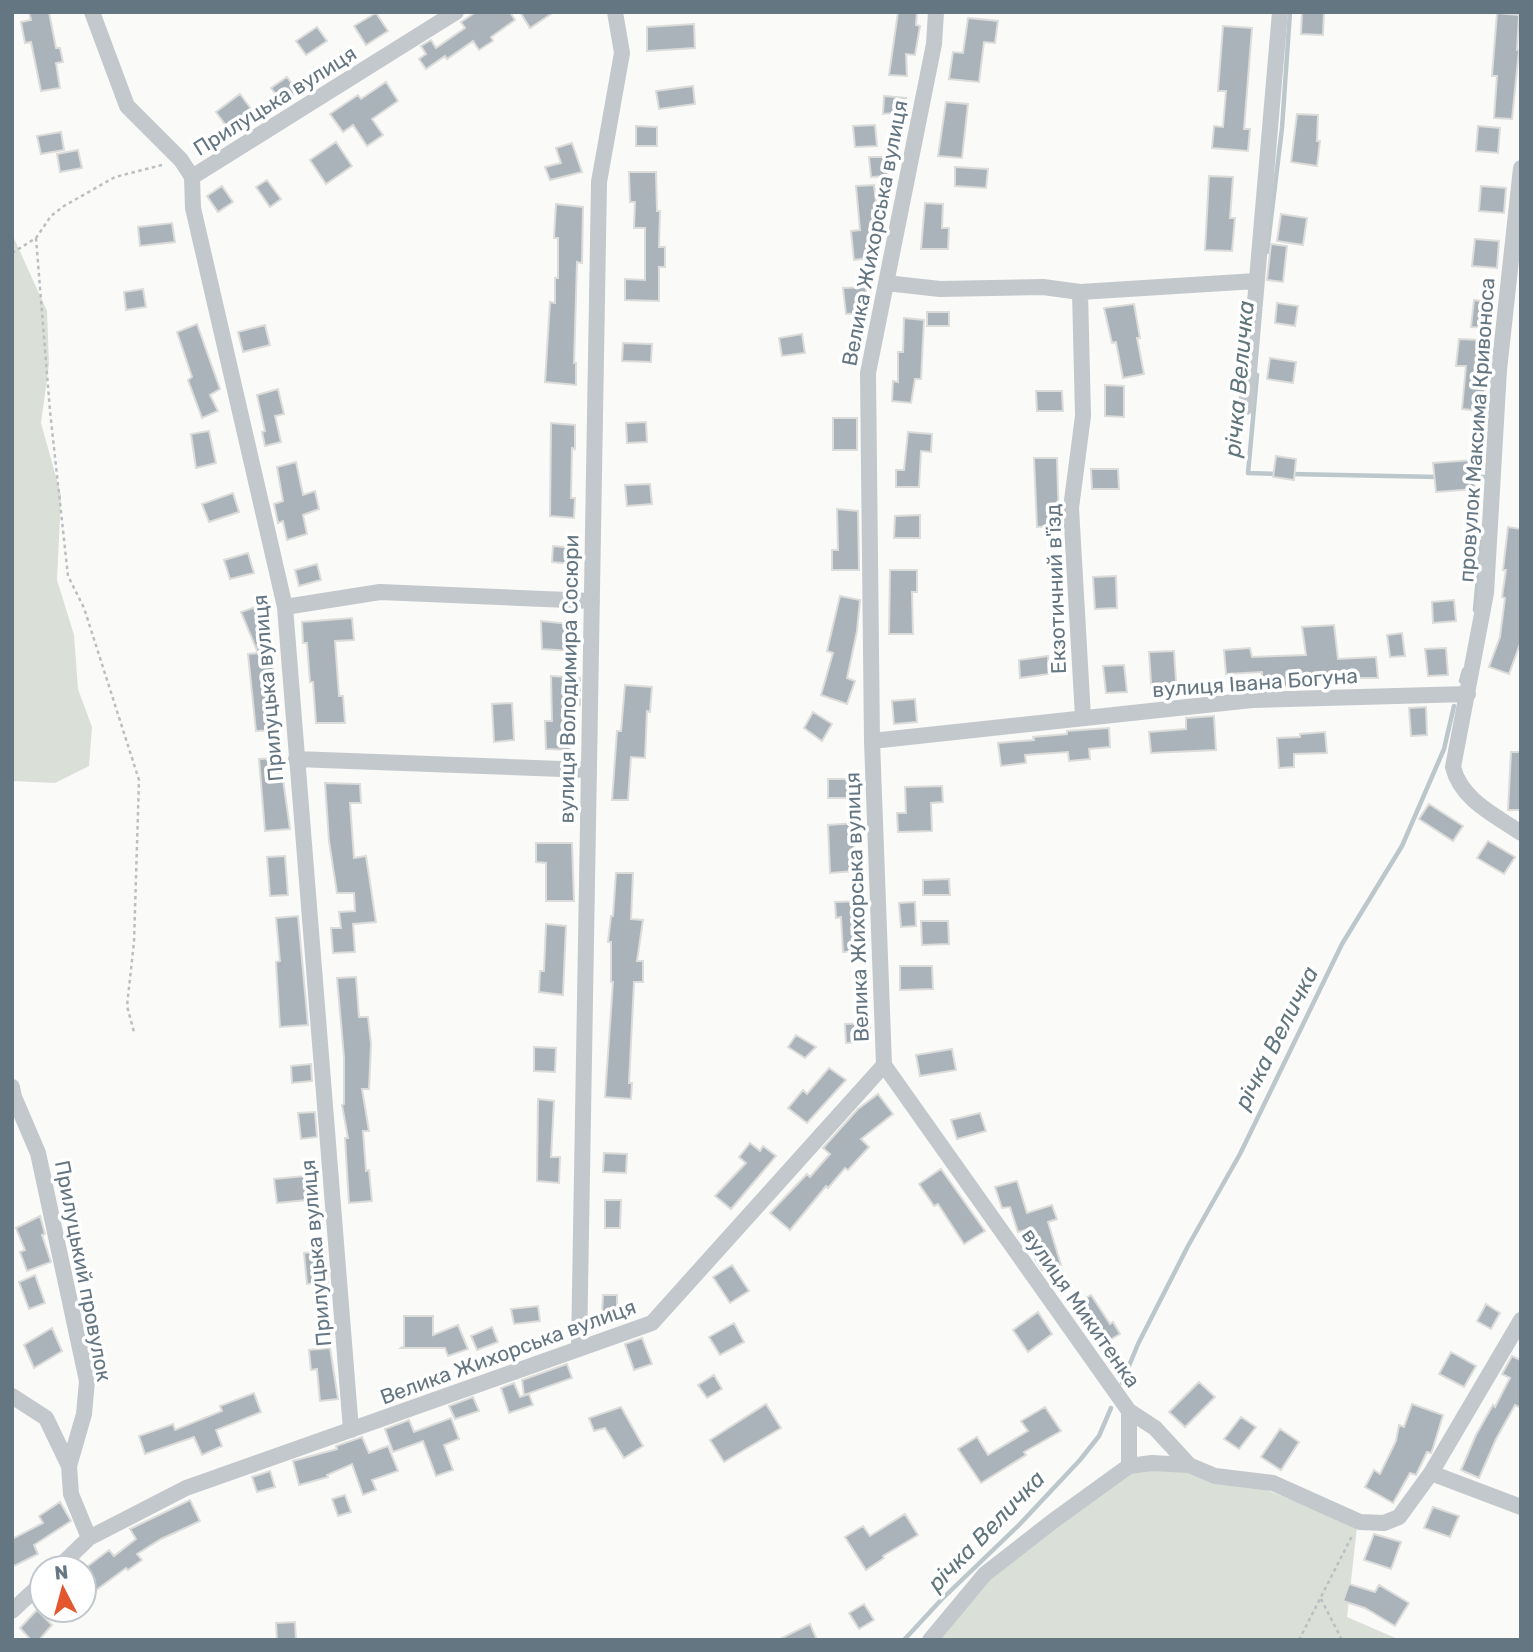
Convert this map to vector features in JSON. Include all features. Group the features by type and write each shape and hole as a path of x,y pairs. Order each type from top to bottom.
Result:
{"street":[{"path":"92,12 127,106 181,160 192,177"},
{"name":"Прилуцька вулиця","path":"351,1430 285,607 193,208 192,177 456,12"},
{"name":"вулиця Володимира Сосюри","path":"579,1349 599,182 622,53 615,12"},
{"name":"Велика Жихорська вулиця","path":"72,1554 89,1538 186,1488 653,1323 884,1065 872,741 869,373 933,44 936,12"},
{"path":"1246,407 1280,12"},
{"name":"провулок Максима Кривоноса","path":"1468,694 1486,593 1499,370 1521,168"},
{"path":"886,283 940,289 1043,287 1080,292 1256,281"},
{"name":"Екзотичний в'їзд","path":"1080,292 1083,416 1070,508 1083,717"},
{"path":"285,607 380,592 592,601"},
{"path":"1468,694 1453,767 1457,782 1467,796 1521,833"},
{"name":"вулиця Івана Богуна","path":"872,741 1252,700 1468,694"},
{"path":"296,759 589,770"},
{"name":"вулиця Микитенка","path":"884,1065 1129,1411 1155,1427 1189,1465 1215,1476 1273,1483 1360,1522 1384,1523 1399,1517 1431,1473 1521,1320"},
{"name":"Прилуцький провулок","path":"12,1087 38,1153 87,1381 84,1414 69,1466"},
{"path":"12,1396 46,1418 69,1466 71,1494 89,1538"},
{"path":"1129,1411 1129,1466"},
{"path":"930,1640 985,1574 1129,1466 1152,1463 1189,1465"},
{"path":"1431,1473 1521,1507"},
{"path":"12,1611 28,1596"}],"path":[{"path":"12,253 36,238 51,216 64,206 115,177 181,160"},
{"path":"36,238 50,411 68,576 84,608 139,780 134,942 127,1006 134,1032"},
{"path":"1299,1640 1360,1522"},
{"path":"1321,1599 1342,1640"}],"shaded area":[{"path":"12,234 47,311 49,364 41,423 61,495 57,580 74,635 78,689 92,727 89,766 55,783 12,781"},
{"path":"1189,1465 1243,1480 1357,1527 1347,1617 1400,1640 935,1640 985,1574 1121,1472"}],"building":[{"path":"29,12 49,12 56,48 60,48 63,62 56,63 60,88 41,91 31,42 25,43 21,22 31,20"},
{"path":"476,12 510,12 515,20 491,37 493,41 479,50 473,41 447,59 445,56 426,69 419,59 426,54 421,46 431,40 436,48 465,28 461,22"},
{"path":"520,12 554,12 530,28"},
{"path":"898,12 917,12 916,25 920,26 915,55 906,54 907,76 889,75"},
{"path":"1302,12 1324,12 1323,35 1301,34"},
{"path":"376,13 388,31 366,45 354,26"},
{"path":"1497,13 1519,15 1519,50 1512,119 1494,118 1497,76 1492,76"},
{"path":"968,18 998,21 995,43 984,42 979,82 949,79 953,52 963,53"},
{"path":"694,24 695,48 647,51 647,27"},
{"path":"1223,26 1252,28 1244,129 1250,129 1248,151 1212,148 1214,126 1223,127 1226,91 1218,91"},
{"path":"317,27 327,41 306,55 296,41"},
{"path":"287,77 297,91 282,102 271,88"},
{"path":"386,82 398,101 372,119 383,135 367,146 353,125 343,132 330,114 358,95 361,99"},
{"path":"693,86 695,104 659,109 656,91"},
{"path":"240,94 254,113 230,131 216,112"},
{"path":"884,96 906,98 905,112 883,114"},
{"path":"946,102 968,104 962,158 938,156"},
{"path":"1297,114 1318,115 1317,141 1320,141 1317,166 1291,162"},
{"path":"875,125 877,146 855,147 853,126"},
{"path":"636,126 657,127 657,146 636,146"},
{"path":"1478,126 1500,128 1498,153 1476,151"},
{"path":"61,132 64,150 41,154 37,136"},
{"path":"336,142 352,166 326,184 310,160"},
{"path":"572,143 582,172 550,180 545,167 561,163 556,148"},
{"path":"78,150 82,168 60,172 57,154"},
{"path":"869,157 886,157 888,176 871,177"},
{"path":"955,167 988,169 986,188 955,186"},
{"path":"629,172 656,172 657,211 660,211 659,247 665,247 665,267 659,267 659,301 625,300 625,279 645,280 645,228 634,228 635,202 630,202"},
{"path":"1209,176 1233,177 1230,218 1235,218 1232,251 1205,250"},
{"path":"267,180 281,199 270,207 256,187"},
{"path":"874,185 877,210 872,210 876,257 854,260 851,231 860,230 856,186"},
{"path":"222,186 233,202 218,212 207,196"},
{"path":"1481,186 1506,188 1504,213 1479,211"},
{"path":"925,203 943,204 942,228 949,228 948,249 921,249"},
{"path":"556,204 583,207 582,263 577,262 574,363 576,385 545,382 550,302 555,303 555,278 558,278 558,238 554,238"},
{"path":"1281,214 1307,218 1303,245 1277,241"},
{"path":"172,223 175,242 140,246 138,227"},
{"path":"1475,239 1499,241 1497,268 1472,266"},
{"path":"1271,244 1287,246 1283,282 1267,280"},
{"path":"866,287 868,313 846,314 843,288"},
{"path":"143,289 146,307 126,310 124,292"},
{"path":"1474,300 1494,303 1492,328 1471,327"},
{"path":"1277,303 1298,306 1295,326 1275,323"},
{"path":"1134,304 1144,374 1123,378 1116,342 1112,343 1104,308"},
{"path":"927,312 949,312 949,326 927,326"},
{"path":"904,318 924,320 921,379 915,379 911,403 892,401 893,381 898,382 898,352 903,352"},
{"path":"197,324 220,389 210,395 218,411 202,418 188,380 192,377 177,332"},
{"path":"265,325 270,345 243,352 238,332"},
{"path":"802,334 805,353 782,356 779,338"},
{"path":"1459,339 1481,340 1477,382 1486,382 1483,411 1462,409 1466,366 1456,366"},
{"path":"623,343 652,344 651,362 622,361"},
{"path":"1270,358 1296,362 1293,383 1267,379"},
{"path":"1105,385 1124,386 1124,417 1105,416"},
{"path":"278,389 284,414 275,416 281,442 265,446 262,432 265,431 257,395"},
{"path":"1036,391 1062,391 1063,411 1037,411"},
{"path":"833,418 857,418 857,450 833,450"},
{"path":"646,422 647,442 627,443 626,423"},
{"path":"551,423 575,425 571,498 575,498 574,518 550,516"},
{"path":"209,431 216,463 196,468 191,434"},
{"path":"908,432 932,434 931,452 921,451 919,487 896,487 896,470 904,470"},
{"path":"1276,456 1296,459 1294,480 1273,477"},
{"path":"1034,458 1057,458 1059,526 1037,527"},
{"path":"1472,460 1475,489 1436,492 1433,463"},
{"path":"296,462 303,495 315,491 319,509 303,515 307,534 287,540 283,521 278,523 274,504 283,501 277,467"},
{"path":"1091,469 1118,469 1119,489 1092,489"},
{"path":"650,484 652,504 627,506 625,485"},
{"path":"233,493 239,512 209,522 202,504"},
{"path":"837,509 858,511 859,570 832,570 832,550 838,550"},
{"path":"920,515 920,538 894,538 895,516"},
{"path":"1508,527 1521,529 1521,641 1509,674 1489,667 1500,637 1505,598 1502,597 1506,570 1503,570"},
{"path":"553,546 573,548 573,564 552,562"},
{"path":"248,553 254,573 230,579 224,560"},
{"path":"317,564 321,580 299,586 295,570"},
{"path":"890,570 917,570 917,592 912,592 913,634 889,634"},
{"path":"1116,576 1117,608 1095,609 1093,577"},
{"path":"840,596 860,600 857,631 847,678 855,681 847,704 821,695 833,653 827,651"},
{"path":"1454,600 1456,621 1433,623 1432,602"},
{"path":"261,605 272,634 270,636 279,730 256,731 248,654 258,653 241,612"},
{"path":"352,618 354,640 335,641 339,696 343,696 345,723 316,723 313,682 310,682 307,643 303,643 302,622"},
{"path":"541,621 570,624 571,651 542,649"},
{"path":"1334,625 1338,659 1376,657 1378,678 1310,678 1310,685 1262,687 1262,672 1226,674 1224,650 1250,648 1252,657 1306,655 1302,627"},
{"path":"1402,633 1405,656 1390,657 1387,635"},
{"path":"1446,648 1448,675 1428,676 1425,649"},
{"path":"1174,651 1177,697 1152,698 1149,652"},
{"path":"1048,656 1049,674 1020,678 1019,660"},
{"path":"1124,665 1127,692 1106,693 1103,666"},
{"path":"551,676 580,678 580,705 568,704 570,750 546,749 545,721 552,721"},
{"path":"625,685 652,687 650,712 647,711 645,758 631,757 628,800 612,800 617,731 621,731"},
{"path":"915,699 917,722 894,724 892,701"},
{"path":"512,703 514,740 494,742 492,704"},
{"path":"1426,707 1427,735 1411,736 1409,708"},
{"path":"813,712 832,724 822,741 804,728"},
{"path":"1214,716 1216,750 1151,753 1149,732 1186,729 1186,718"},
{"path":"1109,728 1110,747 1089,749 1090,759 1069,761 1068,752 1025,755 1026,763 1001,766 998,743 1034,740 1033,737 1067,734 1067,731"},
{"path":"1325,732 1327,753 1294,754 1294,767 1279,768 1277,738"},
{"path":"1511,752 1521,752 1521,810 1508,810"},
{"path":"280,758 290,829 265,831 259,759"},
{"path":"828,779 850,779 850,798 828,798"},
{"path":"325,783 360,784 361,803 350,803 354,858 366,856 376,922 353,924 355,952 333,953 331,928 341,928 339,912 355,911 354,893 337,893 329,841"},
{"path":"942,786 943,802 931,803 932,831 898,832 897,813 906,813 905,787"},
{"path":"1429,804 1463,826 1453,841 1419,819"},
{"path":"857,823 857,844 854,844 855,871 830,873 828,825"},
{"path":"1488,841 1515,857 1504,874 1477,858"},
{"path":"536,843 572,843 574,901 546,901 546,863 536,862"},
{"path":"285,856 288,895 270,896 267,857"},
{"path":"616,873 633,873 631,919 643,920 637,961 643,961 643,982 634,982 629,1083 632,1083 631,1099 605,1097 613,982 611,942 608,942"},
{"path":"949,879 950,895 923,895 923,880"},
{"path":"860,901 861,951 843,952 841,917 836,918 835,902"},
{"path":"915,902 916,926 901,927 899,903"},
{"path":"298,916 308,1025 280,1027 276,962 280,961 276,918"},
{"path":"921,921 948,921 949,944 922,945"},
{"path":"546,924 566,926 563,995 539,992 540,971 544,971"},
{"path":"900,966 932,966 933,989 900,990"},
{"path":"356,977 359,1017 368,1017 371,1044 369,1089 362,1089 369,1131 363,1131 366,1171 369,1170 372,1201 349,1203 345,1138 348,1138 342,1105 344,1057 337,978"},
{"path":"870,1023 870,1042 846,1043 845,1024"},
{"path":"796,1035 816,1047 805,1058 788,1047"},
{"path":"534,1047 556,1048 555,1072 534,1071"},
{"path":"952,1049 956,1070 920,1076 916,1055"},
{"path":"311,1064 312,1081 292,1083 291,1066"},
{"path":"829,1068 846,1080 807,1123 788,1108 803,1090 807,1094"},
{"path":"878,1094 893,1114 861,1139 869,1147 848,1170 845,1168 828,1188 826,1186 790,1230 770,1213 807,1174 810,1177 830,1154 823,1148 858,1109"},
{"path":"538,1099 554,1101 551,1157 560,1157 559,1183 537,1181"},
{"path":"315,1112 317,1137 301,1139 298,1113"},
{"path":"980,1113 986,1131 957,1139 951,1120"},
{"path":"750,1143 760,1151 763,1146 776,1156 731,1209 715,1196 746,1163 739,1157"},
{"path":"604,1153 627,1154 626,1173 603,1172"},
{"path":"941,1169 985,1231 964,1244 938,1204 934,1206 919,1184"},
{"path":"305,1176 307,1200 277,1203 274,1179"},
{"path":"1017,1181 1027,1213 1052,1205 1057,1219 1048,1222 1061,1265 1042,1270 1036,1261 1026,1230 1018,1232 1010,1207 1002,1208 995,1187"},
{"path":"605,1200 621,1200 620,1228 605,1228"},
{"path":"40,1216 45,1234 42,1235 51,1262 27,1271 20,1252 25,1250 16,1228"},
{"path":"325,1251 328,1282 307,1284 304,1253"},
{"path":"732,1265 749,1291 730,1303 713,1277"},
{"path":"35,1275 45,1303 29,1309 19,1282"},
{"path":"603,1295 617,1295 617,1312 602,1313"},
{"path":"1091,1295 1120,1334 1101,1345 1086,1322 1083,1323 1071,1306"},
{"path":"1486,1304 1500,1313 1491,1329 1477,1321"},
{"path":"538,1306 540,1321 514,1324 511,1309"},
{"path":"1038,1312 1052,1334 1028,1352 1013,1330"},
{"path":"404,1316 433,1316 433,1335 458,1325 468,1349 448,1356 445,1348 401,1348 404,1346"},
{"path":"734,1323 744,1342 720,1355 709,1337"},
{"path":"492,1327 498,1342 477,1350 471,1336"},
{"path":"52,1328 62,1351 34,1368 24,1345"},
{"path":"642,1338 652,1364 634,1370 625,1344"},
{"path":"330,1348 338,1399 320,1401 317,1369 311,1370 309,1350"},
{"path":"1451,1352 1476,1366 1464,1387 1439,1374"},
{"path":"1512,1356 1520,1360 1521,1358 1521,1408 1515,1405 1479,1478 1461,1470 1476,1435 1510,1378 1502,1374"},
{"path":"567,1364 572,1378 524,1395 522,1380"},
{"path":"714,1375 722,1389 707,1398 698,1385"},
{"path":"1199,1382 1215,1397 1185,1427 1169,1412"},
{"path":"514,1383 520,1397 529,1394 533,1405 509,1413 501,1388"},
{"path":"254,1393 261,1412 216,1430 222,1446 202,1455 194,1437 145,1454 139,1436 173,1424 175,1430 222,1411 220,1406"},
{"path":"473,1397 479,1411 455,1419 449,1406"},
{"path":"766,1404 781,1428 724,1462 710,1440"},
{"path":"1412,1404 1443,1415 1431,1453 1427,1452 1416,1475 1410,1473 1393,1503 1365,1487 1374,1470 1380,1474 1396,1441 1399,1425 1404,1427"},
{"path":"621,1407 643,1446 624,1458 605,1428 594,1431 589,1418"},
{"path":"1045,1407 1061,1431 1024,1452 1026,1455 981,1483 958,1449 977,1437 988,1455 1028,1431 1021,1421"},
{"path":"1241,1417 1256,1427 1239,1449 1224,1439"},
{"path":"451,1418 459,1439 444,1445 453,1470 436,1476 423,1441 393,1452 385,1429 409,1420 414,1432"},
{"path":"1280,1429 1299,1442 1281,1470 1261,1457"},
{"path":"362,1437 369,1453 388,1446 398,1471 372,1480 376,1490 363,1495 352,1464 327,1475 328,1477 299,1485 293,1461 337,1449 336,1446"},
{"path":"270,1471 275,1487 257,1492 252,1477"},
{"path":"345,1495 351,1512 338,1516 332,1499"},
{"path":"190,1500 200,1521 161,1539 137,1554 142,1560 98,1589 98,1558 109,1550 114,1556 136,1539 130,1529"},
{"path":"60,1502 71,1521 34,1545 38,1554 28,1554 28,1559 12,1567 12,1539 43,1523 39,1516"},
{"path":"1433,1507 1459,1516 1450,1537 1424,1528"},
{"path":"905,1514 918,1535 883,1556 884,1558 866,1570 845,1537 863,1526 870,1536"},
{"path":"1374,1534 1401,1542 1391,1569 1364,1560"},
{"path":"1349,1584 1375,1592 1379,1585 1409,1603 1395,1626 1365,1608 1343,1601"},
{"path":"864,1604 874,1620 859,1629 849,1613"},
{"path":"28,1620 28,1624 52,1625 39,1640 31,1640 20,1628"},
{"path":"295,1622 296,1640 277,1640 276,1623"},
{"path":"810,1624 817,1640 778,1640"}],"waterway":[{"name":"річка Величка","path":"1267,252 1282,128 1290,12"},
{"name":"річка Величка","path":"1257,375 1248,473 1278,474"},
{"name":"річка Величка","path":"1290,474 1439,477"},
{"name":"річка Величка","path":"1468,477 1487,477"},
{"name":"річка Величка","path":"1475,610 1481,542"},
{"name":"річка Величка","path":"1461,681 1464,670"},
{"name":"річка Величка","path":"1122,1383 1138,1344 1188,1246 1240,1154 1342,944 1402,846 1444,749 1454,706"},
{"name":"річка Величка","path":"904,1640 1080,1460 1099,1436 1111,1408"}]}
